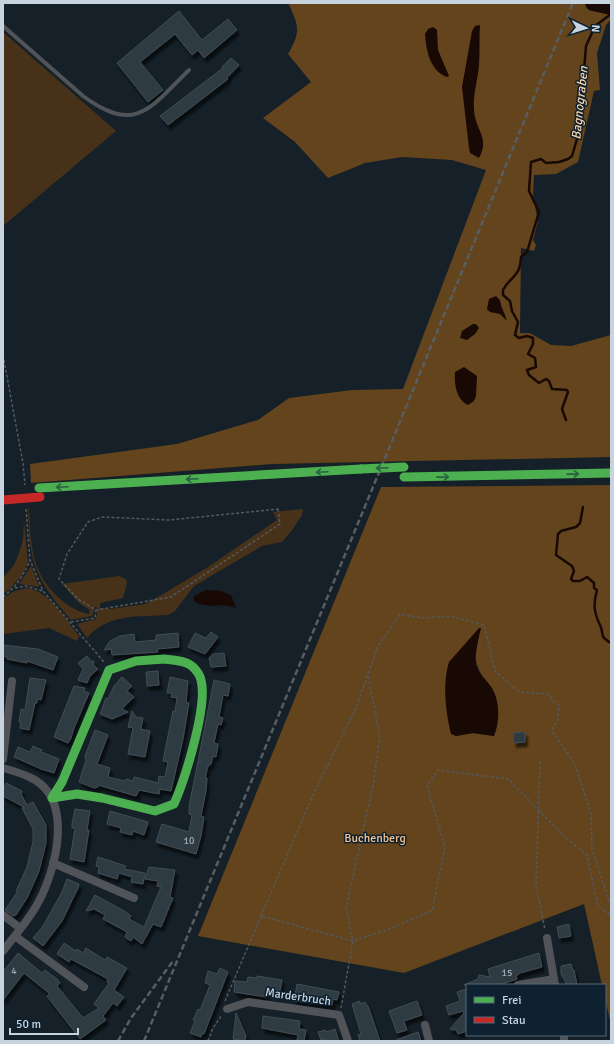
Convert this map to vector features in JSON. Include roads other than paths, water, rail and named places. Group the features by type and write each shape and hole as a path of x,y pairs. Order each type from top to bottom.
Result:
{"main road":[{"path":"444,467 460,466"},
{"path":"3,500 40,492 361,469 420,467"},
{"path":"400,478 611,473"},
{"path":"3,491 40,492 241,486"},
{"path":"164,659 181,661 193,666 201,680 202,699 185,778 180,793 174,804 155,811 141,809 102,798 77,794 52,798 62,782 109,670 136,661 164,659"}],"street":[{"path":"3,759 12,680"},
{"path":"3,768 36,780 52,798 56,814 58,836 53,863 39,901 3,951"},
{"path":"53,863 134,898"},
{"path":"3,915 20,928"},
{"path":"15,936 84,987"},
{"path":"530,984 554,982 546,938"},
{"name":"Marderbruch","path":"227,1009 248,1002 339,1015 348,1041"},
{"path":"425,1025 430,1041"}],"lane":[{"path":"3,26 83,96 95,105 117,115 140,114 151,107 189,70"}],"waterway":[{"path":"593,3 611,7"},
{"name":"Bagnograben","path":"566,420 562,409 568,392 567,390 552,389 549,381 546,379 539,383 529,375 527,370 536,367 535,358 528,354 533,344 533,338 527,336 519,338 515,335 518,322 512,311 510,301 503,295 503,290 517,273 521,257 527,252 539,212 529,191 531,162 541,159 546,163 559,162 572,156 577,139 577,124 581,107 586,46 595,26 611,14"},
{"name":"Bagnograben","path":"583,507 580,523 576,527 561,531 558,534 556,555 572,566 574,571 571,579 573,581 580,581 587,577 594,583 594,588 597,590 595,600 596,616 603,637 611,643"}],"railway":[{"path":"144,1041 573,3"},
{"path":"118,1041 131,1018 173,961"}],"park label":[{"name":"Buchenberg","path":"375,838"}]}
